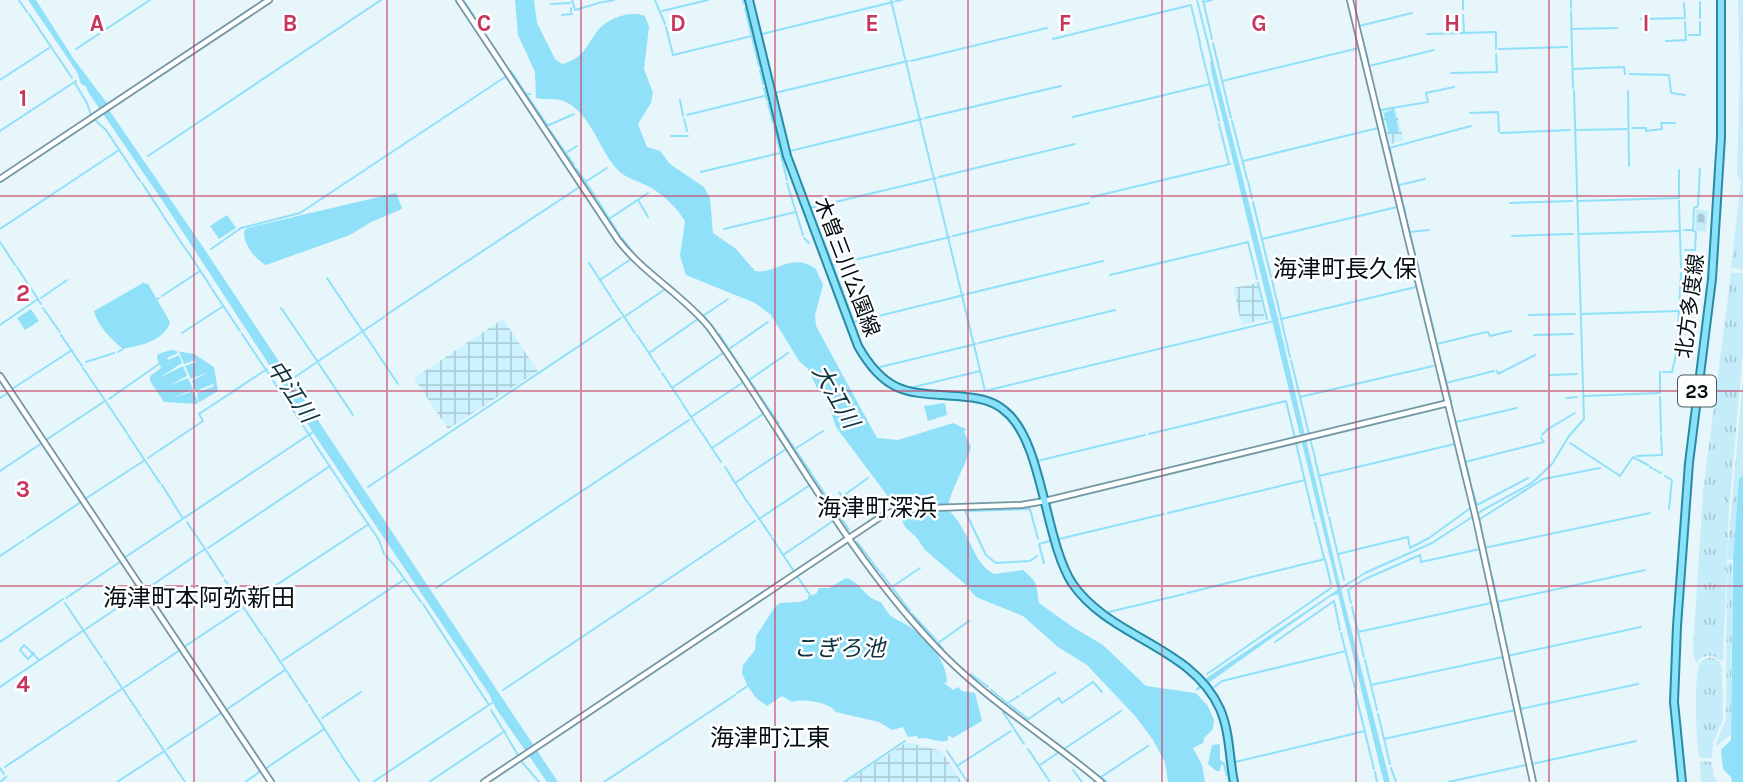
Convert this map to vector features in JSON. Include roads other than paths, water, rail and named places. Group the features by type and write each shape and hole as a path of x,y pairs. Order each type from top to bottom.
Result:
{"main road":[{"name":"木曽三川公園線","path":"749,0 787,156 865,359 886,381 908,391 921,395 977,398 1004,409 1014,420 1025,439 1061,562 1079,592 1095,607 1188,668 1203,683 1217,703 1224,721 1234,782"},
{"name":"北方多度線","path":"1682,782 1674,702 1677,626 1689,463 1712,279 1721,137 1721,0"}],"street":[{"path":"0,179 268,0"},
{"path":"458,0 618,240 634,260 709,327 849,538 907,615 952,663 1101,782"},
{"path":"1350,0 1474,510 1533,782"},
{"path":"0,376 271,782"},
{"path":"484,782 880,517 895,510 1021,505 1045,501 1448,403"}],"water":[{"name":"中江川","path":"28,0 36,0 73,58 107,103 109,110 558,782 547,782 495,707 489,694 316,437 86,86 81,84 77,72"},
{"name":"大江川","path":"515,0 534,0 537,23 555,59 562,64 580,55 607,22 626,15 645,16 649,27 644,69 653,93 651,103 638,124 647,147 660,151 670,164 704,187 710,198 713,233 736,249 755,271 799,262 816,269 823,285 815,315 816,326 877,438 898,440 953,423 966,429 964,432 971,447 948,509 959,523 978,559 994,574 1023,570 1036,585 1039,603 1103,645 1146,686 1196,693 1208,706 1214,720 1213,729 1203,743 1193,748 1202,765 1205,782 1168,782 1165,762 1153,740 1136,717 1087,665 1058,647 1023,616 976,597 965,584 925,550 905,527 895,506 836,427 827,400 771,315 755,303 686,275 680,256 685,221 678,211 655,190 628,178 617,169 577,109 561,100 536,98 535,72 518,35"},
{"path":"1213,60 1390,782 1384,782 1382,775 1338,594 1331,596 1197,691 1196,689 1205,679 1337,590 1212,75 1210,61"},
{"path":"1394,109 1399,132 1389,134 1384,113"},
{"path":"396,193 402,208 400,210 371,222 350,235 266,265 254,255 245,241 244,231 247,228"},
{"path":"227,215 236,228 219,239 210,226"},
{"path":"143,283 148,284 170,322 163,334 157,338 123,349 102,327 94,311"},
{"path":"31,309 39,321 25,330 17,318"},
{"path":"171,350 194,354 214,367 218,391 196,404 164,402 150,381 150,376 161,368 158,354"},
{"path":"945,403 947,415 928,421 924,406"},
{"path":"1743,475 1743,782 1732,782 1723,769 1721,750 1731,740 1733,559 1739,479"},
{"name":"こぎろ池","path":"846,578 881,602 891,616 929,644 944,666 947,682 944,683 953,690 958,687 962,691 975,693 982,721 953,738 948,735 948,740 918,739 917,736 908,737 903,727 892,730 879,722 836,712 816,702 792,702 782,696 767,706 756,698 742,673 743,665 755,650 756,636 775,607 780,603 808,599 808,596 816,594 819,588 829,588"},
{"path":"1220,744 1220,760 1226,764 1221,765 1220,771 1216,771 1208,764 1212,745"}],"waterway":[{"path":"19,0 27,12"},
{"path":"76,49 150,0"},
{"path":"148,156 381,0"},
{"path":"463,0 474,16"},
{"path":"572,0 575,10 602,2"},
{"path":"604,2 614,0"},
{"path":"655,0 665,24"},
{"path":"662,11 708,0"},
{"path":"743,0 744,4"},
{"path":"891,0 985,391 1278,320"},
{"path":"896,1 902,0"},
{"path":"1197,0 1212,60"},
{"path":"1203,0 1212,39"},
{"path":"1204,2 1212,0"},
{"path":"1463,0 1463,9"},
{"path":"1571,0 1571,8"},
{"path":"762,34 893,2"},
{"path":"1700,2 1700,18"},
{"path":"551,4 570,3"},
{"path":"1641,19 1685,18 1684,3"},
{"path":"1053,39 1191,5 1200,43"},
{"path":"745,8 759,66"},
{"path":"1571,11 1573,88"},
{"path":"1364,45 1359,26 1412,13"},
{"path":"29,14 72,78"},
{"path":"562,15 572,14"},
{"path":"1463,15 1464,32"},
{"path":"476,18 485,32"},
{"path":"1666,41 1686,40 1685,22"},
{"path":"1689,35 1700,35 1700,22"},
{"path":"666,27 673,55 752,36"},
{"path":"911,61 1047,28"},
{"path":"1572,29 1617,28"},
{"path":"1427,34 1496,32 1496,49"},
{"path":"1213,43 1231,118"},
{"path":"1200,45 1219,121"},
{"path":"1365,47 1369,66 1434,50"},
{"path":"1499,49 1567,47"},
{"path":"0,80 49,48"},
{"path":"1222,81 1359,48"},
{"path":"1451,73 1497,72 1496,54"},
{"path":"775,93 908,61"},
{"path":"1596,68 1624,67 1625,74"},
{"path":"1574,69 1594,68"},
{"path":"760,70 763,84"},
{"path":"511,71 526,94 530,94"},
{"path":"1630,74 1669,75 1671,93 1685,95"},
{"path":"241,228 300,213 505,77"},
{"path":"0,131 76,81"},
{"path":"75,83 91,115"},
{"path":"1073,117 1210,84"},
{"path":"925,118 1061,86"},
{"path":"1387,139 1380,110 1428,102 1426,93 1454,87"},
{"path":"764,88 767,100"},
{"path":"1341,588 1365,573 1432,543 1532,483 1552,464 1569,436 1584,419 1574,91"},
{"path":"1628,91 1629,166"},
{"path":"526,94 548,126"},
{"path":"687,115 768,95"},
{"path":"680,100 683,116"},
{"path":"768,103 773,123"},
{"path":"1470,113 1498,112 1499,132"},
{"path":"549,125 574,114"},
{"path":"94,119 106,130 140,181"},
{"path":"684,119 687,131"},
{"path":"790,151 922,119"},
{"path":"1232,121 1247,179"},
{"path":"1632,128 1646,128 1646,131 1662,129 1661,123 1675,123"},
{"path":"1219,124 1229,164"},
{"path":"774,126 787,180"},
{"path":"1389,148 1471,126"},
{"path":"1243,161 1378,128"},
{"path":"549,129 574,165"},
{"path":"1575,130 1628,129"},
{"path":"1501,133 1570,130"},
{"path":"671,136 688,136"},
{"path":"939,177 1075,144"},
{"path":"566,153 577,146"},
{"path":"1390,148 1393,164"},
{"path":"0,229 119,150"},
{"path":"701,172 780,153"},
{"path":"1092,197 1230,164"},
{"path":"1394,167 1403,203"},
{"path":"576,168 597,199"},
{"path":"585,182 607,168"},
{"path":"1684,230 1693,230 1694,208 1698,206 1700,169"},
{"path":"1579,201 1679,198 1679,170"},
{"path":"810,208 936,178"},
{"path":"1399,185 1425,179"},
{"path":"1248,181 1252,198"},
{"path":"142,183 163,215"},
{"path":"787,183 803,235"},
{"path":"386,315 578,188"},
{"path":"609,219 648,193"},
{"path":"638,200 648,217"},
{"path":"598,201 620,236"},
{"path":"1510,203 1572,201"},
{"path":"1679,201 1681,268"},
{"path":"1253,202 1271,277"},
{"path":"953,236 1089,203"},
{"path":"1404,206 1407,222"},
{"path":"1262,239 1397,207"},
{"path":"724,229 796,212"},
{"path":"164,217 187,251"},
{"path":"1408,225 1415,255"},
{"path":"211,249 241,228"},
{"path":"1410,232 1429,230"},
{"path":"1580,234 1680,231"},
{"path":"1685,250 1695,250 1696,232 1693,231"},
{"path":"1512,236 1573,234"},
{"path":"833,265 950,237"},
{"path":"622,238 636,257"},
{"path":"804,238 809,243"},
{"path":"823,239 843,292"},
{"path":"0,242 15,265"},
{"path":"1110,275 1248,242 1257,279"},
{"path":"188,252 211,287"},
{"path":"1416,258 1422,283"},
{"path":"600,280 631,259"},
{"path":"967,294 1103,261"},
{"path":"589,263 611,297"},
{"path":"17,267 41,304"},
{"path":"162,296 200,271"},
{"path":"1678,328 1681,273"},
{"path":"658,277 674,289"},
{"path":"327,278 398,384"},
{"path":"41,298 67,280"},
{"path":"1272,280 1290,357"},
{"path":"1258,283 1267,319"},
{"path":"1281,319 1416,287"},
{"path":"1423,287 1427,305"},
{"path":"212,289 240,331"},
{"path":"624,317 664,290"},
{"path":"844,295 854,322 964,295"},
{"path":"0,325 38,299"},
{"path":"612,299 635,333"},
{"path":"703,316 728,299"},
{"path":"182,333 222,307"},
{"path":"43,308 60,332"},
{"path":"281,308 318,362"},
{"path":"1428,308 1434,330"},
{"path":"979,343 1115,310"},
{"path":"1582,314 1679,311"},
{"path":"1529,315 1575,314"},
{"path":"703,315 716,331"},
{"path":"341,346 384,317"},
{"path":"368,487 621,318"},
{"path":"649,353 698,319"},
{"path":"729,349 768,322"},
{"path":"1488,332 1490,336 1511,331"},
{"path":"1677,347 1678,331"},
{"path":"1437,344 1486,332"},
{"path":"1434,333 1441,362"},
{"name":"中江川","path":"242,334 286,400"},
{"path":"719,334 738,363"},
{"path":"1534,335 1573,334"},
{"path":"61,335 82,366"},
{"path":"637,335 660,370"},
{"path":"880,367 976,344"},
{"name":"中江川","path":"295,377 339,347"},
{"path":"118,352 123,349"},
{"path":"12,389 72,350"},
{"path":"1663,372 1672,372 1677,351"},
{"path":"86,362 114,353"},
{"path":"672,388 723,353"},
{"path":"749,380 788,353"},
{"path":"1497,371 1498,374 1535,355"},
{"path":"1291,360 1309,434"},
{"path":"109,399 159,364"},
{"path":"319,364 353,415"},
{"path":"1442,364 1451,401"},
{"path":"739,365 758,393"},
{"path":"1300,397 1433,366"},
{"path":"83,368 127,433"},
{"name":"中江川","path":"148,458 203,421 199,414 267,369"},
{"path":"910,388 980,371"},
{"path":"1446,383 1494,371"},
{"path":"1660,372 1660,392"},
{"path":"662,373 681,401"},
{"path":"1550,375 1577,374"},
{"path":"691,417 742,383"},
{"path":"0,398 8,393"},
{"path":"1584,396 1660,393"},
{"path":"760,396 779,424"},
{"path":"1566,398 1577,397"},
{"path":"1660,397 1661,432"},
{"path":"46,440 105,401"},
{"name":"中江川","path":"287,401 310,436"},
{"path":"1149,434 1286,401 1295,438"},
{"path":"682,403 701,432"},
{"path":"1451,404 1460,441"},
{"path":"1456,422 1517,408"},
{"path":"1542,435 1575,413"},
{"path":"712,448 763,414"},
{"path":"436,588 689,420"},
{"path":"780,427 811,473"},
{"path":"795,449 823,431"},
{"name":"中江川","path":"124,558 313,432"},
{"path":"702,433 721,462"},
{"path":"128,435 160,483"},
{"path":"1037,461 1145,435"},
{"path":"1637,456 1662,455 1661,435"},
{"path":"311,438 348,494"},
{"path":"1465,462 1544,442 1541,438"},
{"path":"1310,439 1315,457"},
{"path":"0,471 42,443"},
{"path":"1296,443 1314,519"},
{"path":"1570,443 1620,476 1633,457 1648,465"},
{"path":"1319,476 1455,444"},
{"path":"1461,444 1470,480"},
{"path":"735,483 786,449"},
{"path":"1315,459 1328,514"},
{"path":"85,499 145,460"},
{"path":"208,548 330,466"},
{"path":"725,467 746,500"},
{"path":"1480,519 1543,479 1600,468"},
{"path":"812,475 827,497"},
{"path":"1665,476 1672,480 1669,509"},
{"path":"843,496 868,478"},
{"path":"1470,483 1477,505 1528,478"},
{"path":"1168,513 1305,480"},
{"path":"162,485 182,517"},
{"path":"759,519 810,485"},
{"path":"839,492 851,510 840,517"},
{"path":"349,496 379,540 384,554"},
{"path":"829,500 849,530"},
{"path":"747,501 771,536"},
{"path":"27,538 81,502"},
{"path":"966,511 1030,509 1038,539"},
{"path":"1338,554 1408,537 1410,548 1429,538 1469,509"},
{"path":"965,511 986,555 996,563 1030,561 1037,556"},
{"path":"1484,548 1650,513"},
{"path":"1059,539 1164,514"},
{"path":"1329,517 1344,580"},
{"path":"503,690 755,521"},
{"path":"783,555 833,521"},
{"path":"187,522 223,576"},
{"path":"1315,522 1324,558"},
{"path":"1480,522 1491,574"},
{"path":"246,605 369,524"},
{"path":"772,538 793,570"},
{"path":"0,556 24,540"},
{"path":"1044,563 1039,544 1050,541"},
{"path":"857,542 879,571"},
{"path":"145,590 205,549"},
{"path":"1351,603 1348,590 1365,579 1420,555 1421,562 1480,549"},
{"path":"386,556 421,602"},
{"path":"1187,593 1325,559 1331,584"},
{"path":"66,598 120,562"},
{"path":"892,587 920,568"},
{"path":"1497,602 1645,570"},
{"path":"881,573 910,611"},
{"path":"797,576 810,595"},
{"path":"1492,576 1503,627"},
{"path":"283,660 405,579"},
{"path":"225,580 262,635"},
{"path":"1207,674 1331,588"},
{"path":"86,629 141,592"},
{"path":"1109,612 1184,594"},
{"path":"0,642 63,599"},
{"path":"1275,642 1334,601 1340,630"},
{"path":"65,603 102,658"},
{"path":"1358,632 1491,603"},
{"path":"423,604 489,705"},
{"path":"184,647 244,607"},
{"path":"1352,607 1364,657"},
{"path":"912,614 936,640"},
{"path":"943,649 938,643 969,621"},
{"path":"1507,656 1641,627"},
{"path":"0,687 84,630"},
{"path":"1503,630 1514,681"},
{"path":"1341,633 1355,688"},
{"path":"264,637 307,702"},
{"path":"34,653 28,659 20,650 24,645 39,660"},
{"path":"125,687 180,650"},
{"path":"1214,687 1222,681 1346,651"},
{"path":"1371,685 1503,657"},
{"path":"1365,660 1377,710"},
{"path":"104,661 141,716"},
{"path":"226,710 285,670"},
{"path":"1022,694 1056,672"},
{"path":"971,674 988,687"},
{"path":"1027,720 1059,698 1062,703 1093,682 1102,692"},
{"path":"1515,684 1526,735"},
{"path":"1520,709 1638,684"},
{"path":"737,693 749,685"},
{"path":"5,767 123,688"},
{"path":"991,690 1008,704"},
{"path":"1355,691 1374,769"},
{"path":"322,718 361,692"},
{"path":"604,782 735,695"},
{"path":"1008,703 1019,696"},
{"path":"373,782 492,703"},
{"path":"309,705 340,753"},
{"path":"1010,705 1027,718"},
{"path":"491,710 518,755"},
{"path":"1384,739 1515,710"},
{"path":"1064,749 1121,711"},
{"path":"1003,712 1024,744"},
{"path":"167,749 221,713"},
{"path":"1378,714 1390,764"},
{"path":"143,719 185,782"},
{"path":"265,769 324,729"},
{"path":"429,782 505,731"},
{"path":"957,766 1011,731"},
{"path":"1235,762 1365,731"},
{"path":"1047,736 1082,763"},
{"path":"1526,738 1536,782"},
{"path":"844,782 905,741"},
{"path":"1532,764 1636,741"},
{"path":"1101,777 1148,746"},
{"path":"1028,749 1050,782"},
{"path":"947,751 967,781"},
{"path":"117,782 163,752"},
{"path":"1040,765 1059,752"},
{"path":"341,755 360,782"},
{"path":"522,762 539,782"},
{"path":"1083,764 1107,782"},
{"path":"1224,764 1227,776"},
{"path":"1448,782 1526,765"},
{"path":"0,768 4,774"},
{"path":"1391,768 1396,782"},
{"path":"1073,770 1082,782"},
{"path":"245,782 261,771"},
{"path":"1375,772 1377,782"},
{"path":"0,782 6,777"}],"district":[{"name":"海津町長久保","path":"1345,269"},
{"name":"海津町深浜","path":"877,508"},
{"name":"海津町本阿弥新田","path":"199,598"},
{"name":"海津町江東","path":"770,738"}]}
